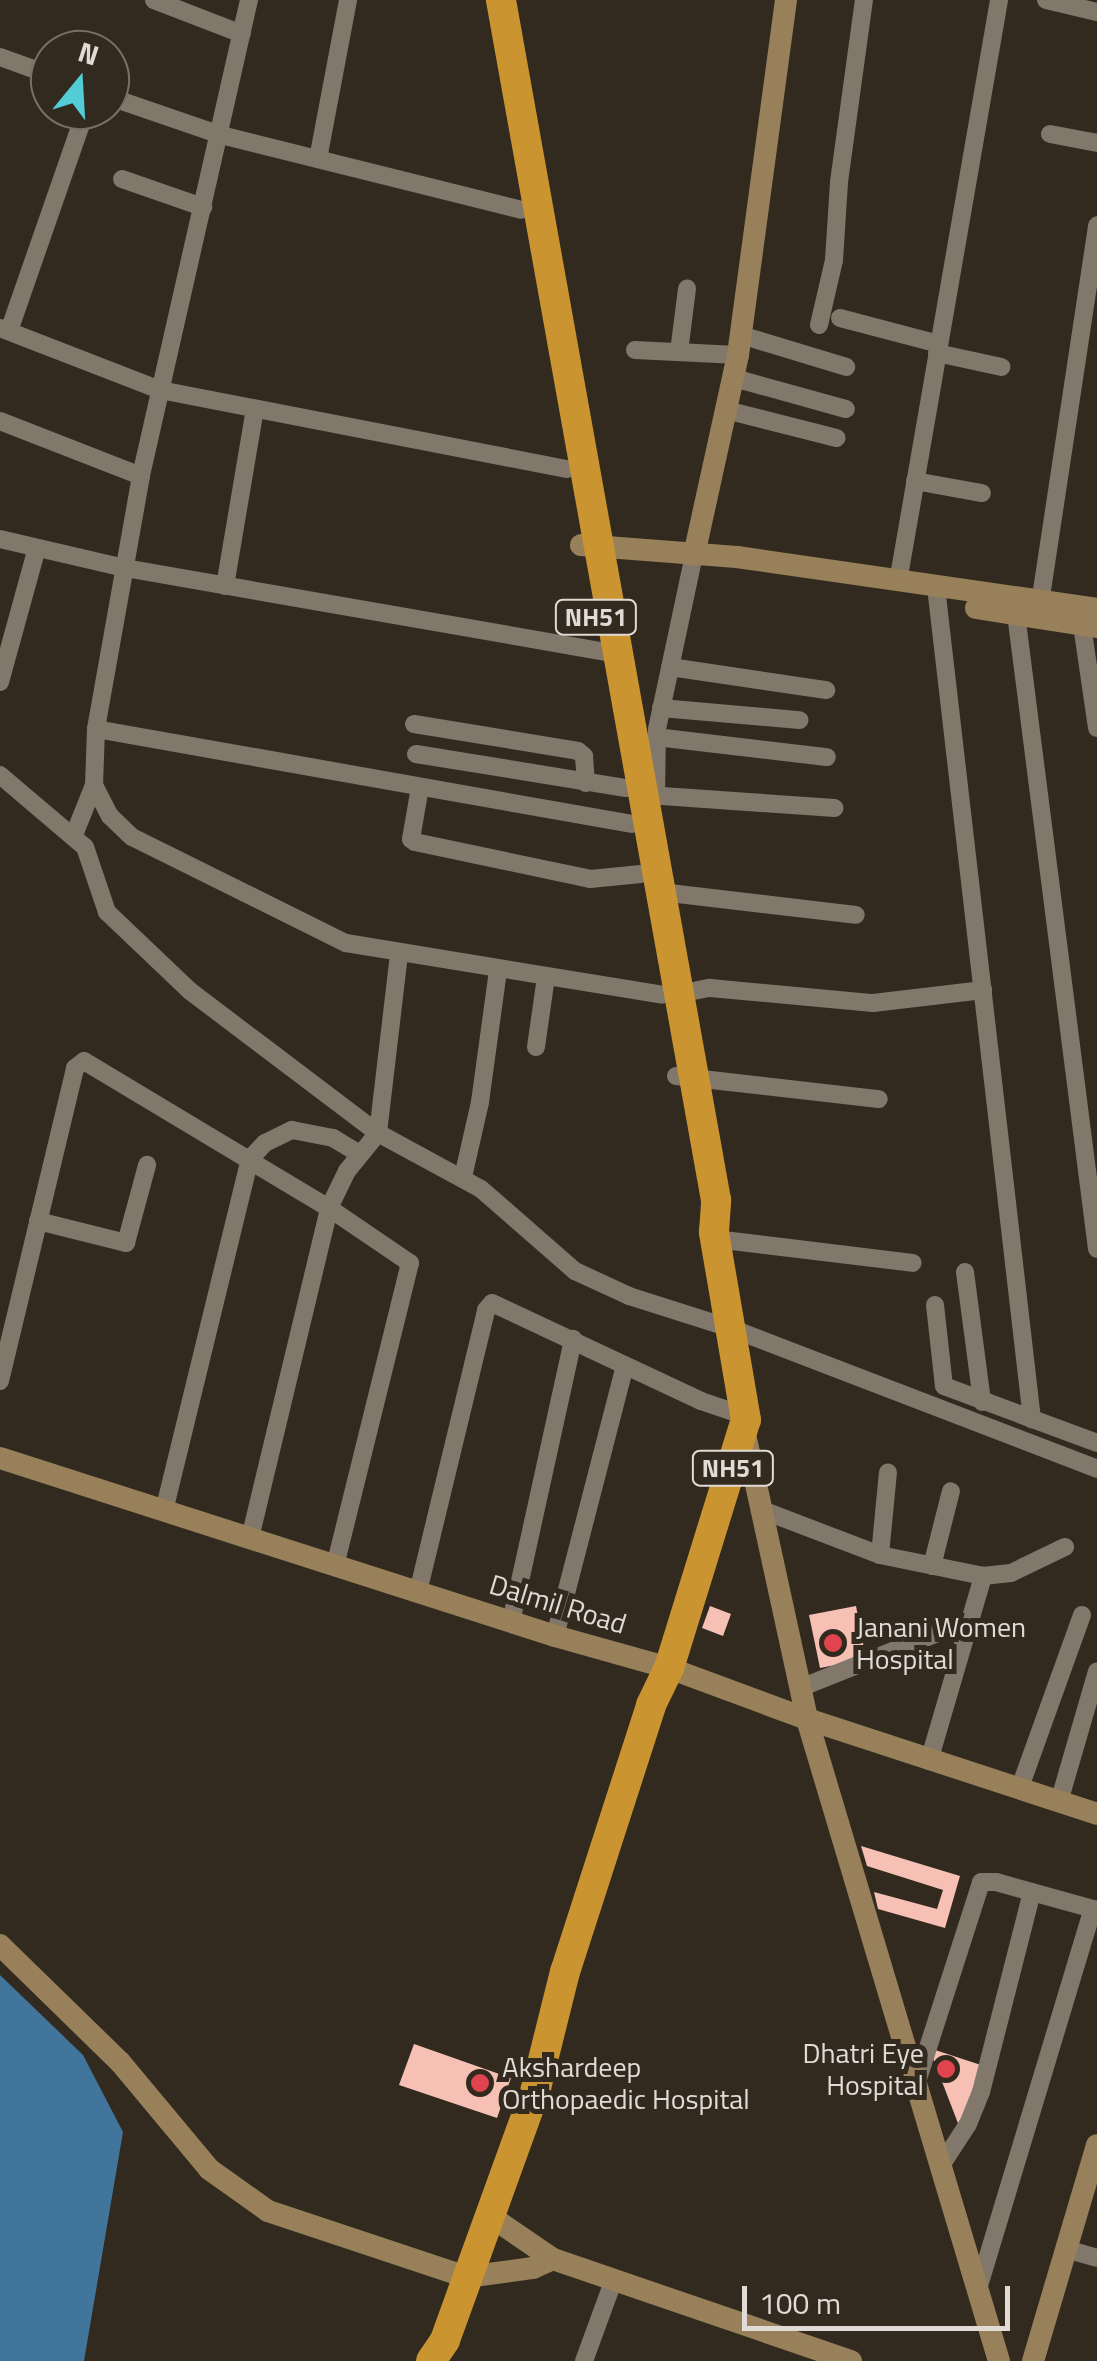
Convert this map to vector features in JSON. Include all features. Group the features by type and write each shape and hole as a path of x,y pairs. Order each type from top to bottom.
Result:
{"highway":[{"name":"NH51","path":"487,0 566,469 590,545"},
{"name":"NH51","path":"441,2354 487,2214 536,2088 637,1774 651,1704 664,1682 745,1425 733,1329 714,1236 716,1200 684,1075 590,545 501,0"}],"street":[{"path":"154,0 242,34"},
{"path":"74,835 94,785 96,729 141,476 221,135 248,0"},
{"path":"318,159 348,0"},
{"path":"636,799 703,556 738,356 786,0"},
{"path":"819,325 834,260 839,182 864,0"},
{"path":"898,582 999,0"},
{"path":"1046,0 1097,12"},
{"path":"0,57 30,68"},
{"path":"130,104 221,135 520,210"},
{"path":"79,130 4,329 160,390 566,469"},
{"path":"1050,134 1097,143"},
{"path":"122,178 203,207"},
{"path":"1097,225 1031,611 1089,1132 1097,1250"},
{"path":"678,352 687,289"},
{"path":"840,318 1002,367"},
{"path":"636,350 846,367"},
{"path":"738,356 846,409"},
{"path":"225,586 255,409"},
{"path":"726,410 837,438"},
{"path":"0,421 141,476"},
{"path":"915,481 982,493"},
{"path":"0,539 124,568 610,653"},
{"path":"590,545 737,557 898,582 937,594"},
{"path":"0,682 37,548"},
{"path":"703,556 745,570 937,594 1092,620 1097,728"},
{"path":"937,594 1032,1420"},
{"path":"670,667 826,690"},
{"path":"661,708 800,720"},
{"path":"414,724 578,751 584,756 586,783"},
{"path":"96,729 420,788 835,808"},
{"path":"656,737 827,757"},
{"path":"416,754 586,783 636,799"},
{"path":"0,775 74,835 92,860 101,900 116,922 190,992 378,1133 462,1177 574,1271 630,1296 733,1329 1097,1469"},
{"path":"94,785 110,816 132,837 346,944 670,995 710,988 874,1002 983,990"},
{"path":"420,788 411,839 416,842 590,879 651,883 856,915"},
{"path":"250,1538 329,1208 360,1154 378,1133 398,954"},
{"path":"462,1177 480,1102 498,970"},
{"path":"536,1047 546,977"},
{"path":"0,1381 78,1062 94,1064 329,1208 410,1263 335,1566"},
{"path":"684,1075 880,1098"},
{"path":"164,1511 250,1159 265,1143 292,1130 333,1138 360,1154"},
{"path":"38,1221 126,1243 148,1166"},
{"path":"714,1236 913,1262"},
{"path":"964,1272 982,1402"},
{"path":"418,1592 489,1305 498,1305 573,1339 745,1425 807,1720 999,2361"},
{"path":"935,1305 942,1382 948,1389 1097,1443"},
{"path":"511,1622 573,1339"},
{"path":"555,1636 626,1366"},
{"name":"Dalmil Road","path":"0,1458 555,1636 664,1682 807,1720 1097,1814"},
{"path":"880,1554 888,1472"},
{"path":"932,1566 951,1491"},
{"path":"762,1510 880,1554 983,1576 1011,1573 1065,1547"},
{"path":"929,1760 983,1576"},
{"path":"1019,1790 1082,1615"},
{"path":"800,1688 970,1620"},
{"path":"1059,1802 1093,1702 1097,1671"},
{"path":"916,2086 977,1887 987,1881 1095,1910 978,2290"},
{"path":"940,2167 959,2140 980,2092 1032,1892"},
{"path":"0,1946 120,2062 182,2140 236,2192 308,2228 466,2277 533,2268 553,2258"},
{"path":"1033,2361 1097,2145"},
{"path":"487,2214 553,2258 851,2361"},
{"path":"1066,2249 1097,2258"},
{"path":"584,2361 614,2280"}],"water":[{"path":"0,1975 83,2055 123,2132 84,2361 0,2361"}],"building":[{"path":"710,1606 731,1614 723,1636 702,1628"},
{"path":"856,1606 866,1659 820,1668 809,1615"},
{"path":"861,1846 960,1876 945,1928 878,1909 874,1892 937,1909 943,1890 867,1866"},
{"path":"414,2044 511,2078 497,2118 399,2085"},
{"path":"929,2048 981,2065 961,2131"}],"place":[{"name":"Janani Women Hospital","path":"833,1643"},
{"name":"Dhatri Eye Hospital","path":"946,2069"},
{"name":"Akshardeep Orthopaedic Hospital","path":"480,2083"}]}
